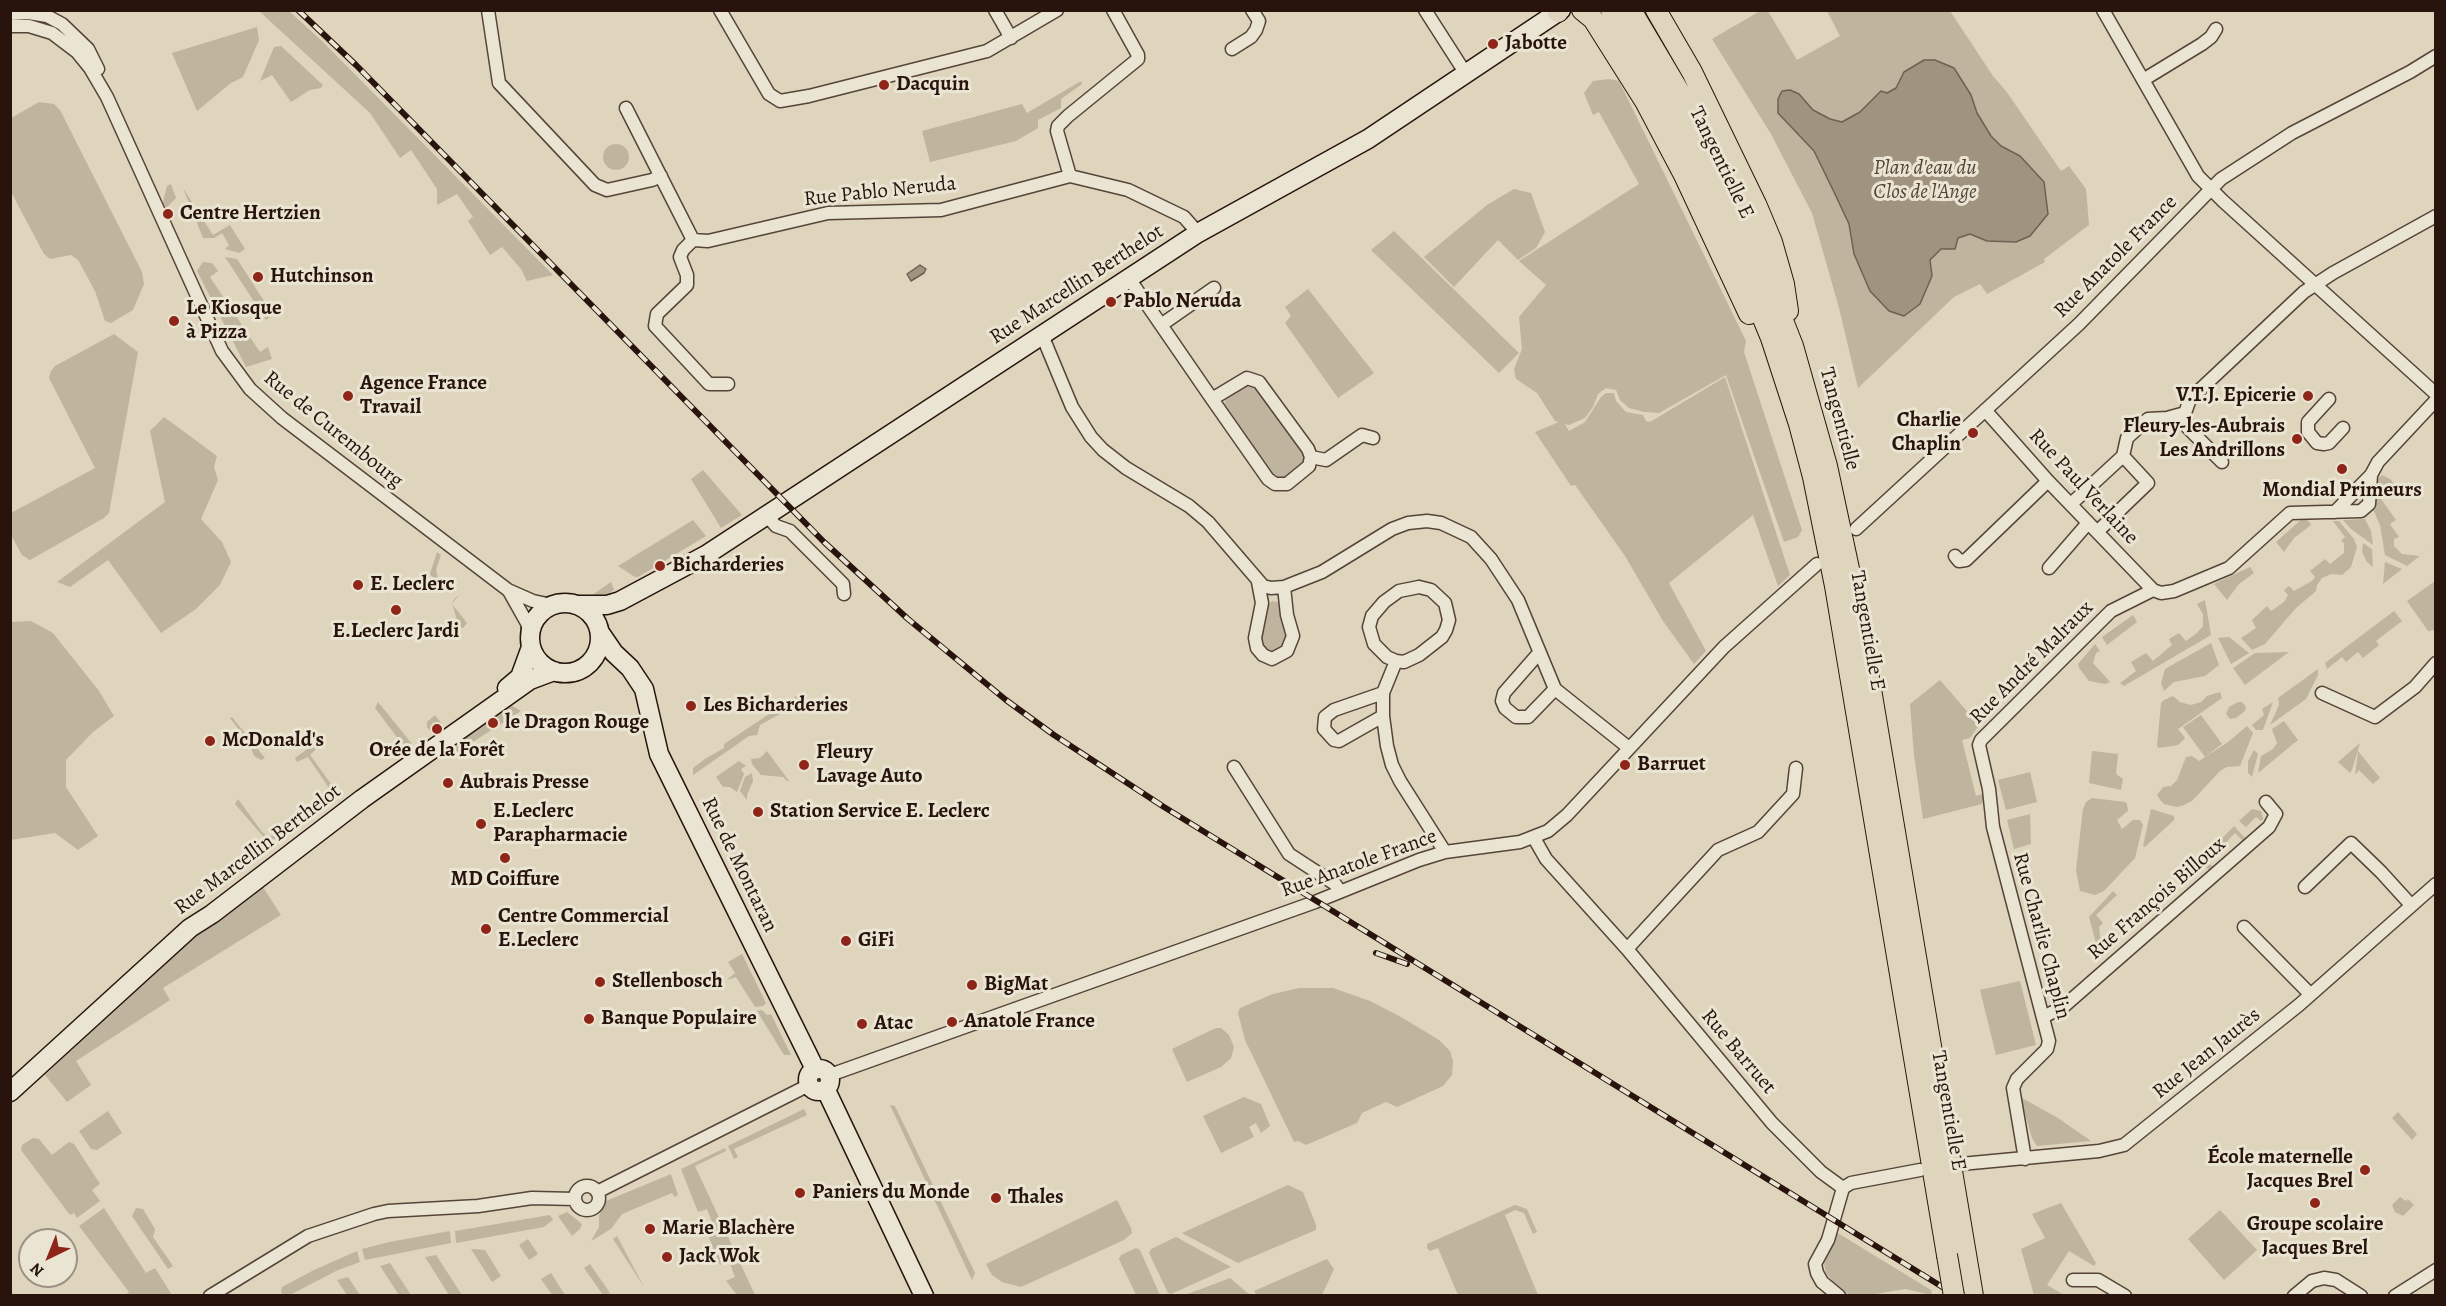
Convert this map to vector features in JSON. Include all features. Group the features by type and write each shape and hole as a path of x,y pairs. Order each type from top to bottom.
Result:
{"main road":[{"path":"1582,10 1593,19 1646,103 1684,175 1752,320 1767,353 1824,528"},
{"path":"1656,10 1692,72 1772,242 1784,284 1793,346"},
{"name":"Rue Marcellin Berthelot","path":"10,1084 201,910 262,863 287,849 346,806 357,794 516,681 520,677 537,617 552,605 565,602 579,605 607,605 620,601 706,555 1128,277 1198,233 1368,139 1559,11"},
{"name":"Tangentielle E","path":"1618,11 1705,179 1737,254 1772,338 1813,477 1824,528 1954,1296"},
{"name":"Tangentielle E","path":"1618,11 1713,152 1758,254 1793,346"},
{"name":"Tangentielle","path":"1793,346 1837,506"},
{"name":"Tangentielle E","path":"1837,506 1861,630 1973,1296"},
{"name":"Rue Marcellin Berthelot","path":"10,1092 190,928 212,914 362,799 530,680 554,671 572,673 588,665 596,656 600,645 600,631 620,601"},
{"path":"579,605 595,619 600,631"},
{"name":"Rue de Montaran","path":"600,631 614,653 630,668 644,689 649,702 659,754 924,1296"},
{"path":"530,642 540,662 554,671"},
{"path":"588,665 613,666 636,677"}],"street":[{"path":"488,10 496,78 499,83 595,185 607,190 661,176"},
{"path":"720,10 769,94 780,101 800,99 987,51 1058,10"},
{"path":"995,10 1011,38"},
{"path":"1070,176 1058,126 1138,59 1138,55 1113,10"},
{"path":"1232,49 1257,30 1259,21 1252,10"},
{"path":"1425,10 1466,74"},
{"path":"2103,10 2198,176 2314,285 2436,394"},
{"path":"10,14 48,13 43,30 29,26 10,26"},
{"name":"Rue de Curembourg","path":"48,13 88,49 103,79 107,97"},
{"path":"2143,80 2202,44 2211,37 2216,29"},
{"name":"Rue de Curembourg","path":"43,30 59,37 86,61 107,97 201,309 222,351 239,377 282,418 508,590 533,601 552,605"},
{"name":"Rue Anatole France","path":"1856,529 2079,324 2211,189 2235,168 2292,133 2410,72 2436,56"},
{"path":"626,108 693,240 683,250 680,257 687,275 687,285 657,314 655,326 709,384 728,384"},
{"name":"Rue Pablo Neruda","path":"693,240 708,241 828,213 941,210 1070,176 1128,190 1184,217 1198,233"},
{"path":"2222,462 2192,433 2186,423 2185,413 2190,399 2304,292 2436,216"},
{"path":"1128,277 1212,399 1268,479 1275,484 1287,483 1309,466 1311,457 1308,449 1259,382 1247,378 1212,399"},
{"path":"1161,325 1214,288"},
{"path":"1042,335 1072,407 1097,444 1126,468 1189,506 1208,522 1258,582 1271,588 1284,587 1322,572 1392,529 1416,521 1441,523 1471,537 1491,559 1518,600 1555,689 1629,748"},
{"path":"2329,399 2308,422 2308,432 2317,443 2324,444 2330,442 2343,428"},
{"path":"2335,512 2371,475 2378,462 2436,400"},
{"name":"Rue Paul Verlaine","path":"1985,410 2048,481 2153,590"},
{"path":"2072,504 2123,456 2127,438 2148,419 2167,418 2185,413"},
{"path":"1311,457 1326,460 1362,435 1373,438"},
{"path":"2049,568 2148,483 2123,456"},
{"name":"Rue André Malraux","path":"1979,745 1986,733 2111,611 2153,590 2162,593 2174,591 2229,568 2290,513 2361,511 2370,504 2371,475"},
{"path":"1955,556 1959,561 1966,560 2048,481"},
{"path":"766,515 776,526 790,531 843,584 844,594"},
{"name":"Rue Anatole France","path":"597,1192 820,1080 1340,891 1398,867 1445,852 1503,845 1534,838 1548,831 1567,816 1724,647 1817,564"},
{"path":"1258,582 1262,603 1255,638 1257,648 1263,655 1272,659 1287,651 1293,636 1287,615 1284,587"},
{"path":"1419,587 1431,590 1441,597 1449,610 1446,630 1442,637 1411,660 1396,661 1387,657 1374,644 1369,627 1372,616 1384,602 1399,591 1419,587"},
{"name":"Rue de Curembourg","path":"508,590 527,623 530,642"},
{"path":"1539,653 1504,693 1502,701 1505,708 1516,717 1528,717 1555,689"},
{"path":"1396,661 1383,693 1383,716 1392,765 1445,852"},
{"path":"2322,693 2375,717 2415,687 2436,663"},
{"path":"1383,693 1334,710 1325,717 1324,729 1334,740 1339,741 1383,716"},
{"name":"Rue Charlie Chaplin","path":"1979,745 1989,789 1993,827 2049,1041 2047,1049 2017,1079 2013,1088 2025,1159"},
{"path":"1234,767 1289,854 1335,884 1340,891"},
{"path":"1628,949 1718,850 1758,832 1792,794 1796,768"},
{"name":"Rue François Billoux","path":"2043,1017 2063,1007 2270,827 2276,814 2266,802"},
{"name":"Rue Barruet","path":"1534,838 1546,859 1628,949 1772,1123 1821,1172 1843,1188"},
{"path":"2305,887 2351,843 2411,905"},
{"name":"Rue Jean Jaurès","path":"1961,1164 2099,1151 2124,1144 2214,1074 2310,994 2436,884"},
{"path":"2244,927 2310,994"},
{"path":"1839,1296 1822,1282 1815,1264 1828,1240 1843,1188 1851,1183 1920,1170"},
{"path":"589,1186 597,1192 598,1203 590,1209 578,1206 575,1198 577,1192 589,1186"},
{"path":"210,1296 308,1236 374,1214 388,1211 478,1206 532,1198 575,1198"},
{"path":"2396,1296 2436,1270"},
{"path":"2294,1296 2312,1281 2324,1278 2336,1280 2361,1296"},
{"path":"2073,1280 2098,1280 2125,1296"}],"green space":[{"path":"259,11 289,11 322,41 553,275 527,281 521,269 502,247 490,255 468,221 473,217 457,194 437,205 437,189 411,150 400,158 370,113"},
{"name":"Plan d'eau du Clos de l'Ange","path":"1760,11 1768,11 1797,60 1840,36 1827,11 1950,11 2061,171 2069,166 2086,189 2089,225 2044,259 2045,262 1987,294 1980,284 1954,297 1858,388 1839,308 1812,213 1771,134 1712,39"},
{"path":"257,27 259,40 243,77 231,83 197,111 172,53"},
{"path":"281,46 323,85 321,88 310,90 291,102 272,75 260,81 274,47"},
{"path":"1609,79 1619,81 1746,341 1744,352 1802,530 1798,537 1784,542 1726,375 1659,413 1629,408 1620,400 1616,390 1606,388 1598,394 1585,418 1569,425 1565,424 1569,431 1585,422 1606,393 1614,393 1616,401 1626,412 1643,415 1646,421 1650,422 1725,377 1790,575 1778,586 1753,515 1669,583 1706,651 1694,664 1663,621 1625,556 1575,485 1571,486 1535,432 1559,422 1555,421 1537,393 1516,379 1514,369 1522,349 1519,317 1546,285 1519,261 1639,184 1599,112 1593,115 1584,93 1593,81"},
{"path":"1081,81 1082,84 1061,99 1061,108 1038,120 1038,128 1016,141 930,162 922,131 1022,104 1027,113"},
{"path":"39,102 54,104 60,110 142,272 144,284 133,310 111,323 105,321 95,291 78,260 71,255 50,259 44,254 11,192 11,118"},
{"path":"616,144 625,148 629,157 625,166 616,170 607,166 603,157 607,148"},
{"path":"171,184 176,198 166,208 163,202 167,186"},
{"path":"183,188 213,235 230,225 245,249 239,253 225,249 229,245 222,233 214,238 203,238"},
{"path":"1514,189 1531,193 1545,232 1536,248 1518,260 1498,240 1454,287 1424,257 1487,205"},
{"path":"1394,231 1519,353 1499,373 1371,250"},
{"path":"225,257 237,259 273,315 266,320"},
{"path":"203,262 212,263 218,271 210,277 260,352 268,347 272,359 246,367 197,271"},
{"path":"1308,289 1374,373 1338,398 1285,323 1291,316 1285,307"},
{"path":"114,334 138,352 109,513 30,560 22,555 11,535 11,513 95,468 49,378 51,371 55,366"},
{"path":"1246,383 1254,383 1305,456 1305,462 1283,480 1272,476 1224,406 1227,395"},
{"path":"164,417 217,456 214,467 218,480 201,519 222,542 231,562 220,585 196,609 161,633 108,560 70,587 57,582 165,502 150,431"},
{"path":"703,470 742,515 721,528 691,479"},
{"path":"2382,475 2396,486 2381,499 2396,520 2390,524 2399,537 2394,539 2394,546 2402,554 2420,556 2407,566 2385,555 2380,525 2372,507 2375,481"},
{"path":"2302,519 2307,519 2311,525 2294,538 2284,552 2276,542"},
{"path":"2365,519 2371,531 2373,545 2343,520"},
{"path":"693,520 706,536 638,577 618,566"},
{"path":"2333,521 2339,521 2354,539 2357,547 2351,567 2342,575 2331,574 2322,578 2316,591 2296,608 2265,644 2252,650 2241,638 2256,628 2252,620 2267,606 2271,611 2284,602 2288,595 2284,590 2289,586 2294,591 2312,581 2315,577 2310,571 2325,559 2330,564 2344,553 2344,543 2341,541 2345,537"},
{"path":"2363,543 2372,549 2373,567 2367,562 2362,552"},
{"path":"437,552 441,555 436,570 440,586 430,574"},
{"path":"2385,562 2402,569 2383,584"},
{"path":"2250,567 2254,573 2239,584 2227,600 2214,584"},
{"path":"2435,581 2435,630 2428,631 2407,601"},
{"path":"611,582 614,590 604,597 591,596"},
{"path":"2205,600 2211,635 2124,686 2120,683 2136,671 2131,662 2146,653 2153,661 2172,645 2169,639 2179,633 2186,641 2197,633 2203,626 2203,614 2197,604"},
{"path":"1272,601 1279,602 1288,635 1282,647 1275,652 1269,652 1263,649 1260,643 1265,609"},
{"path":"452,605 467,623 463,628 459,627"},
{"path":"2394,611 2402,621 2376,641 2379,645 2363,658 2358,652 2346,662 2342,657 2327,669 2325,663"},
{"path":"2133,615 2137,622 2107,645 2102,637"},
{"path":"31,621 53,633 99,691 114,716 93,732 66,760 66,787 98,836 78,850 55,833 11,840 11,622"},
{"path":"2229,637 2249,653 2231,664 2218,638"},
{"path":"2211,643 2219,665 2205,676 2174,682 2164,691 2161,683 2165,669"},
{"path":"2095,644 2100,651 2096,653 2093,663 2110,682 2105,684 2089,681 2078,664"},
{"path":"2289,652 2245,685 2233,668 2255,653"},
{"path":"2318,669 2318,675 2306,699 2270,725 2279,705 2278,698"},
{"path":"1940,680 1979,725 1970,738 1962,740 1976,796 1985,793 1982,804 1923,819 1910,704"},
{"path":"2220,692 2222,698 2178,729 2185,738 2178,745 2159,748 2157,746 2161,703 2164,700 2173,696 2180,702 2191,705"},
{"path":"798,695 805,708 800,713 789,709 760,725 757,735 749,736 693,775 693,768 724,748 724,744"},
{"path":"378,702 412,744 406,749 375,708"},
{"path":"2242,702 2246,707 2245,711 2236,718 2230,719 2226,714 2229,707"},
{"path":"2273,702 2263,730 2256,730 2252,725 2264,715 2262,709"},
{"path":"511,705 521,711 451,756 446,751"},
{"path":"435,715 442,724 431,732 427,727 427,722"},
{"path":"2201,715 2222,744 2205,757 2183,727"},
{"path":"232,717 265,758 261,760 254,756 249,743 230,718"},
{"path":"2284,721 2298,740 2258,773 2261,756 2273,749 2277,743 2272,729"},
{"path":"2247,726 2253,733 2240,766 2227,767 2220,771 2192,801 2184,805 2177,807 2161,801 2157,795 2163,787 2171,786 2177,780 2186,757 2192,756 2199,761"},
{"path":"2360,743 2352,770 2350,773 2338,762"},
{"path":"313,745 316,749 310,755 339,795 281,836 268,842 235,804 238,799 267,836 279,836 319,805 322,793 329,788 308,757 297,762 295,758"},
{"path":"2254,750 2258,754 2252,777 2248,773 2248,761"},
{"path":"767,751 789,781 783,777 761,775 752,764 751,759 760,758"},
{"path":"2092,751 2118,754 2116,774 2123,779 2121,790 2089,783"},
{"path":"2358,751 2380,778 2373,784 2359,770 2355,775"},
{"path":"739,761 746,766 741,769 744,774 737,792 730,787 723,787 716,777"},
{"path":"2030,772 2037,802 2006,810 1998,780"},
{"path":"752,773 753,781 747,800 740,791 745,777"},
{"path":"2092,798 2127,804 2128,811 2117,820 2122,829 2133,820 2140,820 2143,825 2135,858 2104,891 2095,895 2080,891 2076,870 2083,809 2086,802"},
{"path":"2151,809 2174,816 2174,820 2145,847 2143,846"},
{"path":"2252,809 2261,811 2263,819 2261,821 2256,817 2246,827 2239,821"},
{"path":"2030,814 2031,844 2014,849 2007,820"},
{"path":"2234,826 2247,840 2244,842 2235,833 2213,856 2210,851"},
{"path":"2203,857 2214,868 2210,871 2203,864 2184,883 2181,880"},
{"path":"261,884 281,915 163,988 170,1000 76,1061 91,1085 67,1102 45,1075 201,931"},
{"path":"2113,891 2117,895 2096,915 2103,923 2099,927 2101,943 2097,947 2089,917"},
{"path":"742,954 766,1003 763,1006 755,1007 736,977 727,980 735,973 728,962"},
{"path":"2020,981 2036,1045 1996,1055 1980,990"},
{"path":"1299,988 1333,988 1370,1001 1401,1017 1439,1040 1450,1051 1453,1061 1452,1075 1443,1086 1397,1107 1386,1102 1362,1113 1357,1123 1306,1145 1298,1141 1294,1142 1245,1040 1238,1013 1240,1008 1273,994"},
{"path":"762,1010 767,1015 771,1014 791,1055 784,1055 757,1011"},
{"path":"1216,1028 1221,1028 1229,1035 1234,1047 1231,1058 1221,1067 1187,1082 1172,1049"},
{"path":"1244,1097 1261,1104 1270,1126 1261,1133 1256,1123 1249,1127 1254,1137 1221,1153 1203,1116"},
{"path":"2020,1097 2058,1118 2091,1141 2037,1146 2032,1138"},
{"path":"890,1105 895,1106 975,1273 972,1280"},
{"path":"804,1109 807,1115 734,1149 738,1157 734,1159 728,1146"},
{"path":"108,1111 122,1133 97,1150 91,1149 79,1131"},
{"path":"2398,1112 2417,1134 2412,1140 2392,1118"},
{"path":"33,1138 39,1139 52,1155 69,1142 74,1144 100,1184 92,1190 100,1201 77,1218 74,1213 70,1215 21,1150 22,1145"},
{"path":"725,1148 726,1151 695,1166 755,1295 737,1295 726,1281 735,1277 729,1261 720,1265 707,1233 715,1229 707,1209 698,1212 681,1169"},
{"path":"671,1174 678,1195 675,1197 672,1193 622,1214 611,1229 591,1241 599,1227 599,1215 606,1201"},
{"path":"1288,1185 1303,1192 1316,1230 1238,1263 1182,1233"},
{"path":"2400,1197 2406,1201 2408,1199 2414,1205 2403,1216 2395,1212 2392,1205"},
{"path":"1117,1200 1132,1233 1124,1240 1021,1287 1002,1282 992,1275 986,1264"},
{"path":"2061,1203 2096,1263 2094,1266 2069,1251 2047,1285 2064,1295 2034,1295 2021,1249 2045,1238 2032,1214"},
{"path":"1515,1205 1527,1209 1537,1232 1533,1234 1524,1213 1515,1210 1505,1215 1538,1295 1458,1295 1438,1248 1430,1251 1427,1244"},
{"path":"104,1208 146,1273 155,1268 172,1295 125,1295 129,1292 79,1226"},
{"path":"136,1208 143,1209 155,1229 153,1237 173,1266 168,1269 132,1216"},
{"path":"2220,1210 2257,1250 2224,1280 2188,1239"},
{"path":"567,1212 582,1224 572,1236 558,1216"},
{"path":"550,1215 553,1220 544,1227 456,1243 455,1231"},
{"path":"450,1231 451,1243 365,1260 362,1249 389,1242"},
{"path":"1836,1232 1931,1290 1932,1295 1905,1289 1855,1295 1837,1287 1826,1273 1824,1264"},
{"path":"617,1236 644,1287 613,1239"},
{"path":"1176,1237 1231,1267 1171,1294 1168,1293 1149,1253 1151,1249"},
{"path":"528,1239 538,1254 529,1260 519,1245"},
{"path":"1136,1248 1140,1250 1160,1295 1136,1295 1119,1259 1121,1255"},
{"path":"471,1249 485,1250 501,1276 492,1282"},
{"path":"357,1251 360,1262 338,1270 290,1295 283,1295 281,1292 282,1287"},
{"path":"436,1255 462,1295 449,1295 425,1257"},
{"path":"1327,1259 1334,1269 1322,1295 1257,1295 1254,1291"},
{"path":"390,1263 411,1295 399,1295 380,1266"},
{"path":"590,1264 610,1293 603,1295 584,1268"},
{"path":"551,1273 565,1295 552,1295 541,1279"},
{"path":"348,1277 360,1295 347,1295 337,1280"},
{"path":"1230,1278 1250,1295 1185,1295"}],"shaded area":[{"path":"1924,60 1935,60 1954,68 1971,95 1977,113 1991,136 2001,146 2020,156 2044,182 2048,214 2030,236 2016,242 1987,241 1970,234 1958,238 1955,249 1941,249 1930,260 1932,276 1920,304 1904,316 1889,311 1870,291 1854,254 1849,224 1834,192 1814,151 1778,113 1778,99 1782,91 1790,90 1799,94 1813,110 1830,119 1842,122 1860,112 1881,91 1887,93 1896,88 1904,72"},
{"path":"920,265 926,269 924,273 911,281 907,274"}],"railway":[{"path":"298,10 356,65 824,542 908,619 1006,700 1054,735 1164,807 1957,1296"},
{"path":"1376,953 1407,964"}],"place":[{"name":"Jabotte","path":"1493,44"},
{"name":"Dacquin","path":"884,85"},
{"name":"Centre Hertzien","path":"168,214"},
{"name":"Hutchinson","path":"258,277"},
{"name":"Pablo Neruda","path":"1111,302"},
{"name":"Le Kiosque à Pizza","path":"174,321"},
{"name":"Agence France Travail","path":"348,396"},
{"name":"V.T.J. Epicerie","path":"2308,396"},
{"name":"Charlie Chaplin","path":"1973,433"},
{"name":"Fleury-les-Aubrais Les Andrillons","path":"2297,439"},
{"name":"Mondial Primeurs","path":"2342,469"},
{"name":"Bicharderies","path":"660,566"},
{"name":"E. Leclerc","path":"358,585"},
{"name":"E.Leclerc Jardi","path":"396,610"},
{"name":"Les Bicharderies","path":"691,706"},
{"name":"le Dragon Rouge","path":"493,723"},
{"name":"Orée de la Forêt","path":"437,729"},
{"name":"McDonald's","path":"210,741"},
{"name":"Fleury Lavage Auto","path":"804,765"},
{"name":"Barruet","path":"1625,765"},
{"name":"Aubrais Presse","path":"448,783"},
{"name":"Station Service E. Leclerc","path":"758,812"},
{"name":"E.Leclerc Parapharmacie","path":"481,824"},
{"name":"MD Coiffure","path":"505,858"},
{"name":"Centre Commercial E.Leclerc","path":"486,929"},
{"name":"GiFi","path":"846,941"},
{"name":"Stellenbosch","path":"600,982"},
{"name":"BigMat","path":"972,985"},
{"name":"Banque Populaire","path":"589,1019"},
{"name":"Anatole France","path":"952,1022"},
{"name":"Atac","path":"862,1024"},
{"name":"École maternelle Jacques Brel","path":"2365,1170"},
{"name":"Paniers du Monde","path":"800,1193"},
{"name":"Thales","path":"996,1198"},
{"name":"Groupe scolaire Jacques Brel","path":"2315,1203"},
{"name":"Marie Blachère","path":"650,1229"},
{"name":"Jack Wok","path":"667,1257"}]}
